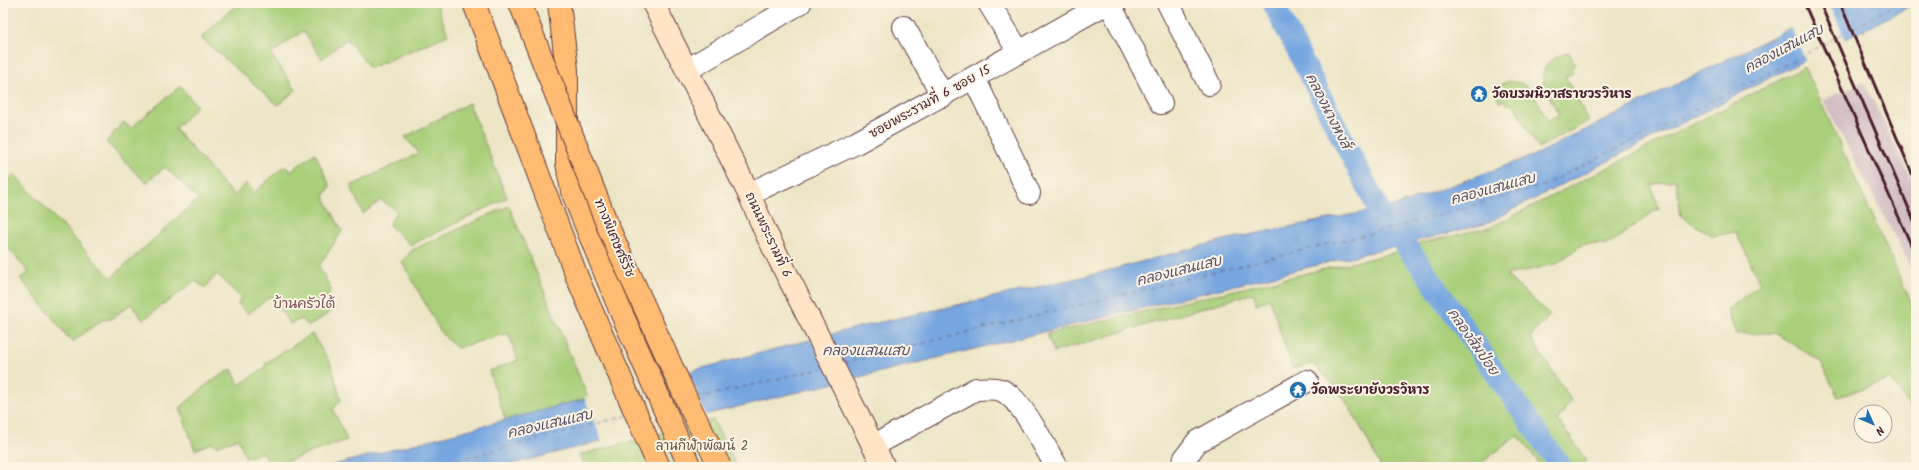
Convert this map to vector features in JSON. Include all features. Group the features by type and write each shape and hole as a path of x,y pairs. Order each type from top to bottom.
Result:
{"highway":[{"path":"474,3 577,277 659,467"},
{"name":"ทางพิเศษศรีรัช","path":"520,3 609,229 690,407 720,467"},
{"path":"559,3 567,70 567,163 572,191 621,312 690,467"}],"main road":[{"name":"ถนนพระรามที่ 6","path":"653,3 749,194 766,233 884,467"}],"street":[{"path":"687,70 800,3"},
{"path":"989,3 1019,52"},
{"path":"1108,3 1161,103"},
{"name":"ซอยพระรามที่ 6 ซอย 15","path":"749,194 856,143 1108,3"},
{"path":"1168,3 1209,84"},
{"path":"904,27 942,96"},
{"path":"974,78 1029,193"},
{"path":"1183,467 1185,458 1197,442 1307,381"},
{"path":"872,443 976,390 996,389 1002,390 1011,395 1021,407 1057,467"}],"shaded area":[{"path":"1864,82 1916,188 1916,277 1823,100"}],"green space":[{"path":"238,3 436,3 448,35 370,68 347,39 322,59 303,31 271,54 296,90 278,105 201,38"},
{"path":"1569,52 1575,65 1571,68 1573,73 1565,77 1589,121 1538,148 1513,103 1507,105 1505,100 1500,102 1493,88 1509,81 1521,83 1531,89 1548,121 1559,115 1549,96 1543,74 1545,68 1551,60"},
{"path":"1805,67 1916,313 1916,416 1891,379 1838,397 1821,362 1775,333 1736,334 1727,310 1760,284 1736,232 1712,236 1681,216 1676,180 1651,185 1659,208 1609,244 1583,244 1556,264 1506,275 1550,315 1530,337 1571,400 1558,420 1587,461 1580,467 1569,467 1412,245 1491,227"},
{"path":"180,86 197,106 175,129 234,196 246,183 255,192 284,166 291,171 315,153 330,186 324,197 342,231 319,266 331,289 326,299 335,309 309,326 301,319 290,324 271,296 248,314 238,304 241,298 217,274 205,288 195,281 143,320 131,304 111,319 102,320 72,342 20,278 29,273 3,241 3,185 14,174 111,278 198,199 165,167 146,183 106,142 123,122 131,128"},
{"path":"469,103 507,198 411,245 389,225 397,211 381,200 363,214 351,186 419,153 405,137"},
{"path":"509,206 588,398 506,421 489,371 518,360 508,333 457,348 442,334 402,262 412,250"},
{"path":"1406,250 1557,467 1542,467 1518,435 1476,467 1381,467 1352,411 1324,374 1312,364 1292,368 1270,299 1256,304 1254,293 1054,352 1047,334"},
{"path":"312,334 331,364 341,400 333,409 347,440 270,467 263,452 246,458 238,438 217,446 211,443 195,450 180,408 210,382 232,369 239,385 264,368 267,362"},
{"name":"ลานกีฬาพัฒน์ 2","path":"713,420 737,467 586,467 579,455"}],"water":[{"name":"คลองแสนแสบ","path":"1840,3 1916,3 1485,224 643,430 501,467 326,467 859,327 1091,275 1228,239 1395,206 1535,155"}],"pier":[{"path":"1830,6 1846,41 1806,61 1790,26"},
{"path":"687,370 707,417 603,443 584,397"}],"waterway":[{"name":"คลองส้มป่อย","path":"1273,3 1383,218 1416,259 1561,467"}],"ferry route":[{"path":"843,363 1385,230 1542,186 1797,59 1898,3"},
{"path":"698,398 823,368"},
{"path":"647,411 654,409"},
{"path":"431,467 626,416"}],"railway":[{"path":"1804,3 1916,256"},
{"path":"1820,3 1916,225"},
{"path":"1840,3 1916,183"}],"place":[{"name":"วัดบรมนิวาสราชวรวิหาร","path":"1479,94"},
{"name":"วัดพระยายังวรวิหาร","path":"1298,390"}],"district":[{"name":"บ้านครัวใต้","path":"304,304"}],"water label":[{"name":"คลองนางหงส์","path":"1328,111"}]}
